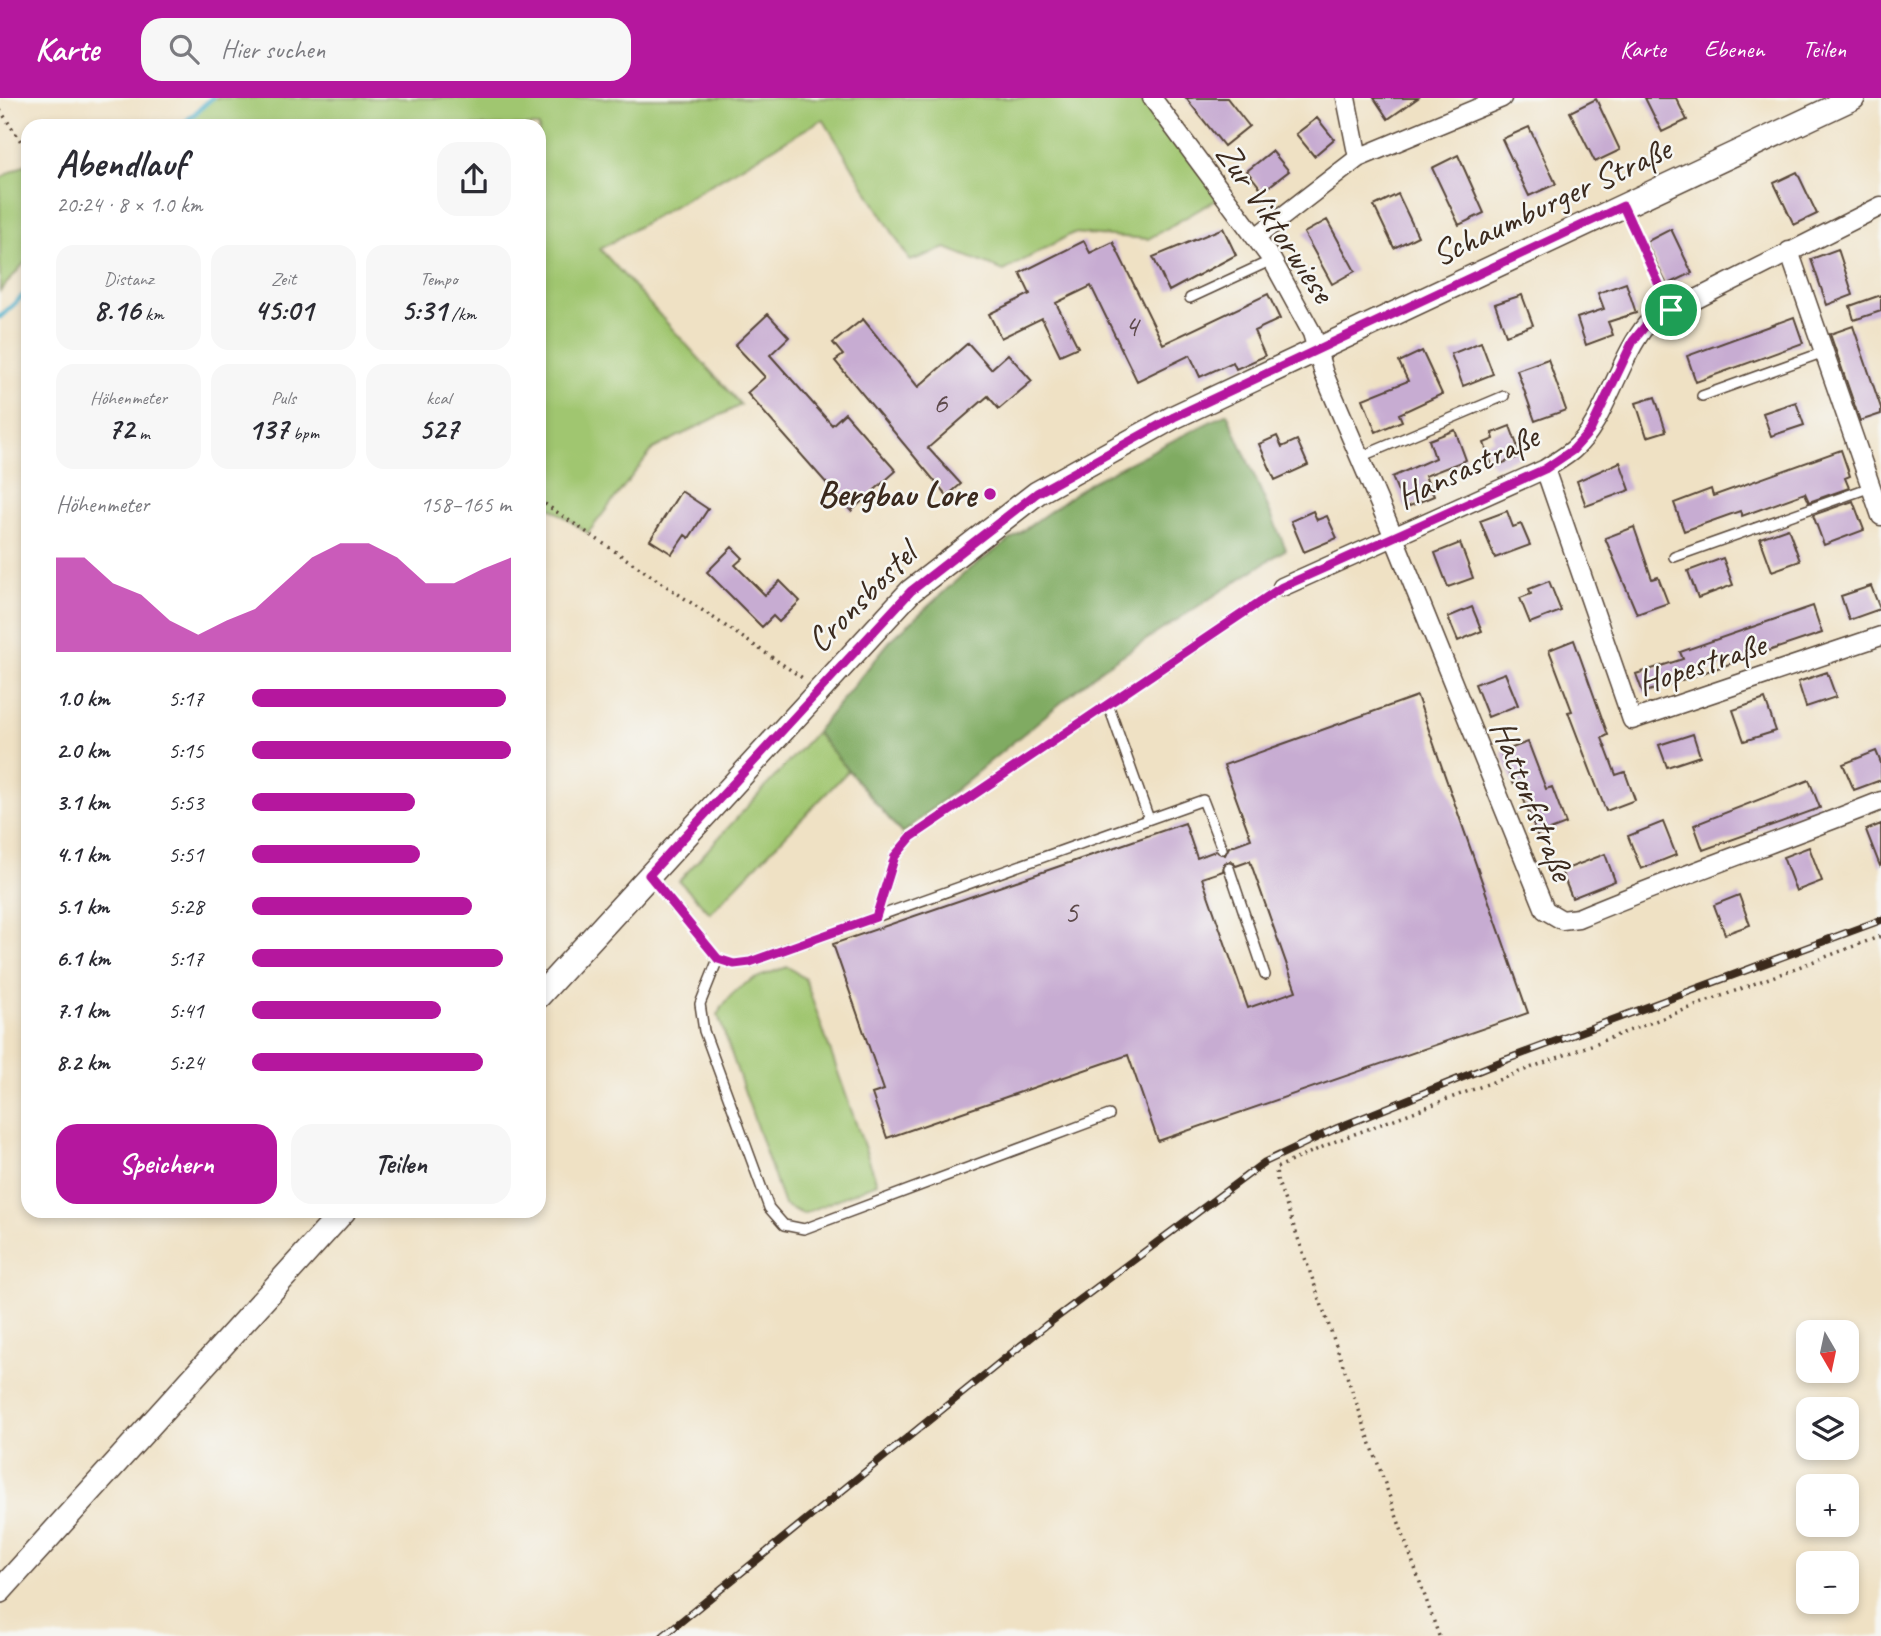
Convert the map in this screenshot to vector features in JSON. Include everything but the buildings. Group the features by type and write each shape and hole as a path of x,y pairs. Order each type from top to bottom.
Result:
{"street":[{"name":"Zur Viktorwiese","path":"1152,98 1272,260 1312,333 1316,350"},
{"path":"1346,98 1359,158"},
{"path":"1256,237 1359,158 1502,98"},
{"name":"Schaumburger Straße","path":"1316,350 1853,98"},
{"name":"Hansastraße","path":"1282,587 1545,469 1573,450 1590,431 1633,341 1647,324 1881,206"},
{"path":"1789,251 1881,516"},
{"name":"Hattorfstraße","path":"1316,350 1545,911 1562,920 1578,918 1685,874 1718,865 1881,801"},
{"name":"Cronsbostel","path":"546,988 818,688 911,591 1037,493 1121,444 1316,350"},
{"name":"Hopestraße","path":"1545,469 1633,720 1881,636"},
{"path":"0,1591 338,1218"}],"lane":[{"path":"1191,298 1272,260"},
{"path":"1702,396 1824,352"},
{"path":"1360,457 1504,396"},
{"path":"1674,557 1871,487"},
{"path":"876,917 895,856 911,837 1109,707 1282,587"},
{"path":"1109,707 1149,820"},
{"path":"649,875 718,959 734,964 750,962 1203,800 1222,849"},
{"path":"1229,868 1265,975"},
{"path":"718,959 700,1004 704,1031 769,1208 784,1225 804,1229 1109,1115"}],"path":[{"path":"0,110 21,142"},
{"path":"1623,206 1671,310"},
{"path":"546,505 818,688"},
{"path":"1439,1636 1281,1192 1276,1168 1336,1141 1881,936"}],"green space":[{"path":"212,98 1147,98 1221,197 1148,239 1073,233 1004,271 946,248 910,261 823,119 600,249 741,405 653,449 588,533 546,505 546,119 189,119"},
{"path":"21,167 21,267 0,291 0,178"},
{"path":"1227,413 1286,549 1103,668 902,834 816,732 890,641 968,570 1091,482"},
{"path":"816,732 849,770 710,913 679,881"},
{"path":"788,967 805,979 877,1183 803,1214 784,1205 718,1015 738,989 756,978"}],"waterway":[{"path":"189,119 212,98"},
{"path":"0,317 21,298"}],"railway":[{"path":"663,1636 1045,1326 1265,1162 1335,1129 1505,1060 1881,920"}],"place":[{"name":"Bergbau Lore","path":"990,494"}],"route":[{"path":"1623,206 1671,310 1647,324 1633,341 1590,431 1573,450 1545,469 1282,587 1109,707 911,837 895,856 876,917 750,962 734,964 718,959 649,875 818,688 911,591 1037,493 1121,444 1415,302 1623,206"}]}
